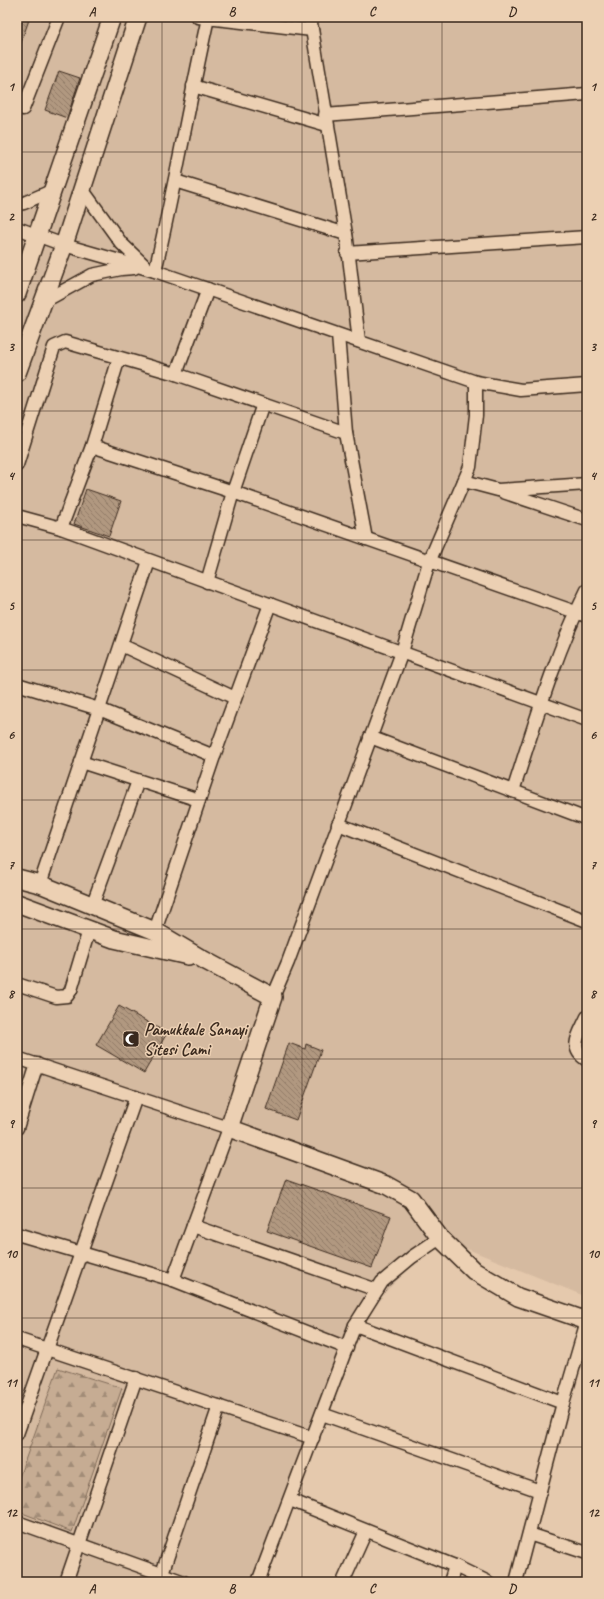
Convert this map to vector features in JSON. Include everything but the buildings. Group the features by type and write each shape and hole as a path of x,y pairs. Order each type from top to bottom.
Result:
{"street":[{"path":"22,109 59,17"},
{"path":"19,280 36,236 112,17"},
{"path":"17,373 64,245 138,17"},
{"path":"310,17 346,234 359,341"},
{"path":"151,269 175,181 193,86 203,18 312,30"},
{"path":"193,86 326,120 587,94"},
{"path":"175,181 346,234"},
{"path":"82,189 121,243 151,269"},
{"path":"17,204 24,203 51,191"},
{"path":"17,228 64,245 151,269 476,382 521,390 587,385"},
{"path":"348,253 587,237"},
{"path":"43,302 92,274 121,269 151,269"},
{"path":"176,374 208,289"},
{"path":"338,335 346,433 366,540"},
{"path":"17,466 54,347 65,342 176,374 346,433"},
{"path":"61,528 92,446 119,358"},
{"path":"173,1280 229,1128 273,997 288,962 402,652 430,562 470,467 475,423 476,382"},
{"path":"207,582 234,492 263,404"},
{"path":"92,446 234,492 366,540 581,614"},
{"path":"464,481 498,490 587,520"},
{"path":"498,490 587,484"},
{"path":"17,516 61,528 587,720"},
{"path":"40,884 149,561"},
{"path":"513,791 542,704 581,614 587,590"},
{"path":"155,931 214,756 270,604"},
{"path":"121,644 235,698"},
{"path":"17,684 99,709 214,756"},
{"path":"370,737 587,819"},
{"path":"81,762 199,800"},
{"path":"92,906 138,781"},
{"path":"338,824 587,921"},
{"path":"17,878 40,884 155,931 204,960 273,997"},
{"path":"17,903 114,939 204,960"},
{"path":"17,984 60,998 67,996 72,990 89,930"},
{"path":"587,1017 576,1042 576,1049 579,1055 587,1060"},
{"path":"17,1058 229,1128 386,1185 411,1199 440,1238 474,1271 518,1297 587,1321 563,1403 516,1582"},
{"path":"17,1128 37,1064"},
{"path":"17,1434 136,1098"},
{"path":"193,1226 377,1290"},
{"path":"17,1234 173,1280 347,1348"},
{"path":"258,1582 355,1325 382,1282 412,1257 440,1238"},
{"path":"355,1325 563,1403"},
{"path":"17,1339 313,1438"},
{"path":"66,1582 136,1378"},
{"path":"160,1578 219,1406"},
{"path":"322,1414 540,1491"},
{"path":"290,1500 455,1566 488,1582"},
{"path":"17,1522 78,1544 160,1578 184,1582"},
{"path":"343,1582 366,1530"},
{"path":"529,1534 587,1553"},
{"path":"450,1582 455,1566"}],"shaded area":[{"path":"17,17 587,17 587,1297 440,1238 360,1317 258,1582 17,1582"}],"green space":[{"path":"58,1368 122,1388 72,1532 17,1511 17,1483"}],"place":[{"name":"Pamukkale Sanayi Sitesi Cami","path":"131,1039"}]}
